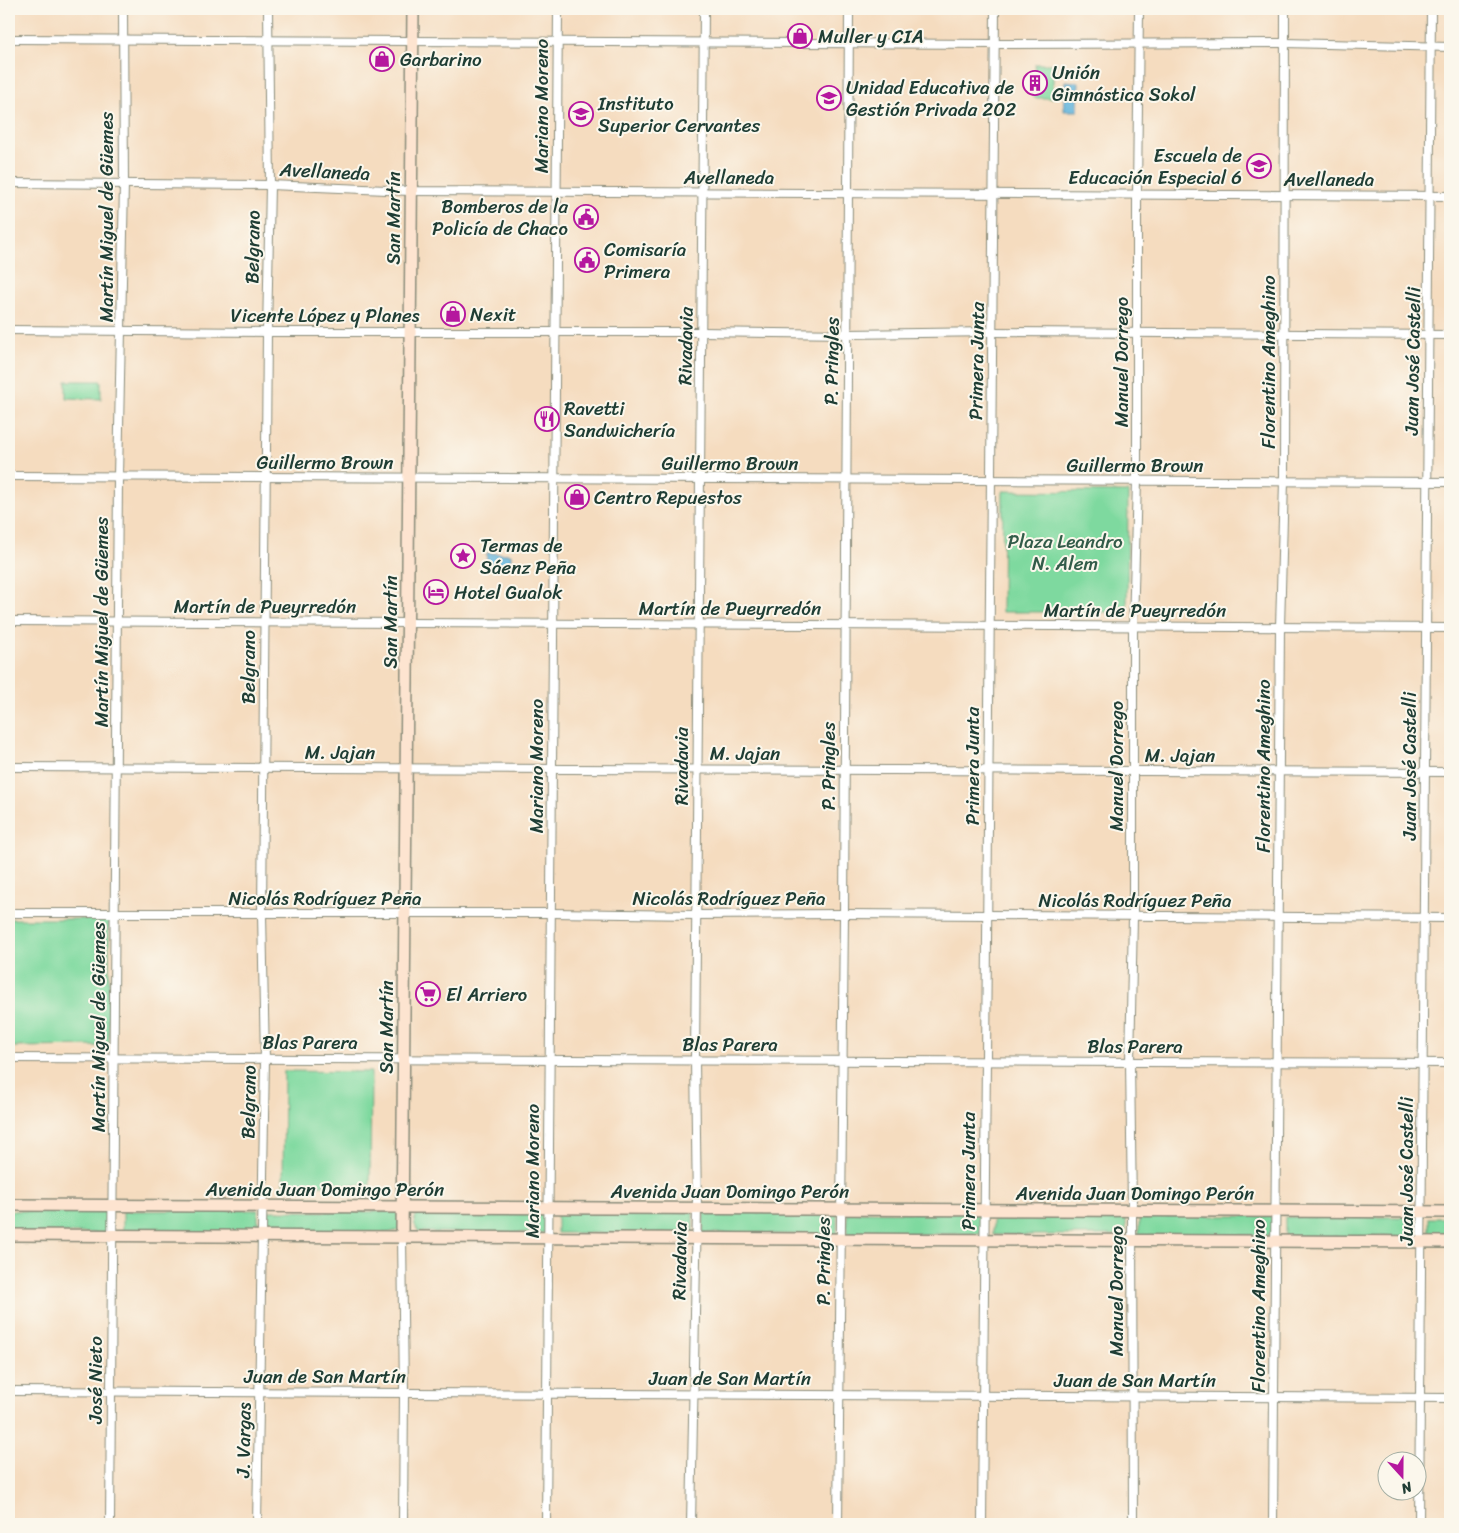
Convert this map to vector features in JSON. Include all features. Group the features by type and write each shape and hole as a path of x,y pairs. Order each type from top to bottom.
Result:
{"main road":[{"name":"San Martín","path":"402,1236 413,9"},
{"name":"Avenida Juan Domingo Perón","path":"9,1205 1450,1212"},
{"path":"9,1235 1450,1242"}],"street":[{"name":"Martín Miguel de Güemes","path":"112,1235 118,477 124,184 122,9"},
{"name":"Belgrano","path":"262,1236 265,1058 262,914 264,622 270,184 268,9"},
{"name":"Mariano Moreno","path":"546,1524 558,9"},
{"name":"Rivadavia","path":"691,1524 697,1208 695,1060 704,9"},
{"name":"P. Pringles","path":"838,1524 850,9"},
{"name":"Primera Junta","path":"982,1524 995,9"},
{"name":"Manuel Dorrego","path":"1133,1524 1130,1062 1133,917 1133,626 1137,481 1139,9"},
{"name":"Florentino Ameghino","path":"1273,1524 1280,627 1284,481 1286,9"},
{"name":"Juan José Castelli","path":"1419,1524 1431,9"},
{"path":"9,39 995,44 1285,43 1450,47"},
{"name":"Avellaneda","path":"9,183 270,184 410,191 1450,196"},
{"name":"Vicente López y Planes","path":"9,330 1450,335"},
{"name":"Guillermo Brown","path":"9,476 1450,482"},
{"name":"Martín de Pueyrredón","path":"9,621 1450,628"},
{"name":"M. Jajan","path":"9,767 1450,772"},
{"name":"Nicolás Rodríguez Peña","path":"9,913 844,914 1450,918"},
{"name":"Blas Parera","path":"9,1058 1450,1063"},
{"name":"José Nieto","path":"110,1524 112,1235"},
{"name":"J. Vargas","path":"257,1524 262,1236"},
{"path":"402,1236 403,1524"},
{"name":"Juan de San Martín","path":"9,1391 1450,1398"}],"green space":[{"path":"1035,64 1053,64 1053,98 1034,98"},
{"path":"66,381 101,381 101,399 66,398"},
{"name":"Plaza Leandro N. Alem","path":"1003,491 1128,492 1127,612 1002,612"},
{"path":"9,919 109,919 109,1046 9,1047"},
{"path":"284,1071 371,1072 370,1185 283,1185"},
{"path":"110,1210 110,1233 9,1233 9,1211"},
{"path":"258,1210 258,1233 123,1234 123,1211"},
{"path":"268,1211 395,1212 399,1216 399,1230 388,1233 267,1233"},
{"path":"418,1211 546,1212 546,1233 419,1232 414,1222"},
{"path":"557,1211 693,1212 693,1234 557,1233"},
{"path":"704,1212 837,1213 837,1235 703,1233"},
{"path":"847,1212 982,1213 982,1234 847,1234"},
{"path":"1126,1215 1126,1235 993,1235 993,1216"},
{"path":"1139,1216 1272,1216 1272,1235 1139,1236"},
{"path":"1285,1217 1415,1217 1415,1237 1285,1236"},
{"path":"1429,1218 1450,1218 1450,1238 1429,1238"}],"water":[{"path":"1065,81 1079,82 1078,111 1064,111"},
{"path":"487,553 511,554 511,566 486,566"}],"place":[{"name":"Muller y CIA","path":"800,36"},
{"name":"Garbarino","path":"382,59"},
{"name":"Unión Gimnástica Sokol","path":"1035,83"},
{"name":"Unidad Educativa de Gestión Privada 202","path":"829,98"},
{"name":"Instituto Superior Cervantes","path":"581,114"},
{"name":"Escuela de Educación Especial 6","path":"1259,166"},
{"name":"Bomberos de la Policía de Chaco","path":"586,217"},
{"name":"Comisaría Primera","path":"587,260"},
{"name":"Nexit","path":"453,314"},
{"name":"Ravetti Sandwichería","path":"547,419"},
{"name":"Centro Repuestos","path":"577,497"},
{"name":"Termas de Sáenz Peña","path":"463,556"},
{"name":"Hotel Gualok","path":"436,592"},
{"name":"El Arriero","path":"428,994"}]}
